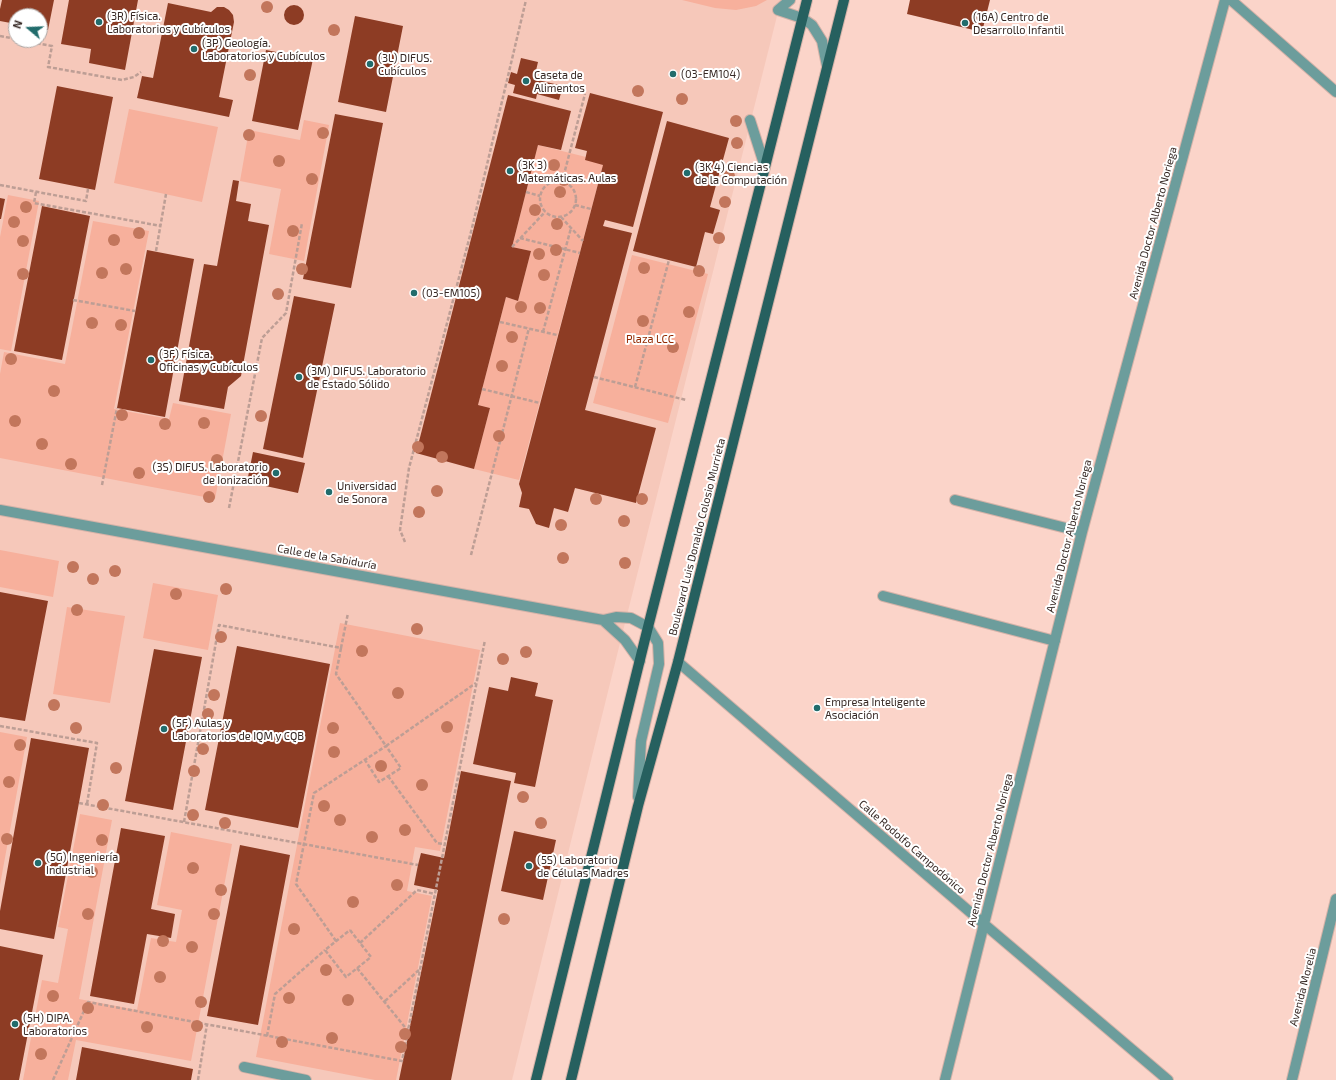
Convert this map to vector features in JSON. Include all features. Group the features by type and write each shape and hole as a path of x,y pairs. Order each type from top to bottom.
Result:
{"main road":[{"path":"536,1080 648,627 807,0"},
{"name":"Boulevard Luis Donaldo Colosio Murrieta","path":"571,1080 638,806 678,662 844,0"}],"street":[{"path":"790,0 778,10 802,18 812,26 822,41 827,66"},
{"name":"Avenida Doctor Alberto Noriega","path":"945,1080 1082,532 1225,0"},
{"path":"1232,0 1336,92"},
{"path":"750,120 765,167"},
{"path":"955,500 1082,532"},
{"name":"Calle de la Sabiduría","path":"0,510 603,620 616,617 631,618 648,627"},
{"path":"884,596 1055,640"},
{"path":"603,620 625,640 640,660"},
{"path":"638,806 641,741 659,664 658,643 648,627"},
{"name":"Calle Rodolfo Campodónico","path":"678,662 1168,1080"},
{"name":"Avenida Morelia","path":"1292,1080 1336,899"},
{"path":"244,1067 306,1080"}],"path":[{"path":"405,542 400,530 409,468 472,228 526,0"},
{"path":"48,45 52,46 48,67 122,80 134,77 141,72"},
{"path":"562,182 585,94"},
{"path":"561,217 570,212 576,199 573,190 566,183 557,181 548,184 542,191 540,201 546,212 550,215 561,217 583,241"},
{"path":"0,185 86,201 88,189"},
{"path":"36,192 34,203 161,226"},
{"path":"526,192 540,196"},
{"path":"156,252 166,194"},
{"path":"575,204 591,209"},
{"path":"512,246 546,212"},
{"path":"229,508 262,338 286,313 302,223"},
{"path":"543,332 571,228"},
{"path":"520,238 580,253"},
{"path":"635,387 669,260"},
{"path":"73,300 135,312"},
{"path":"500,322 558,336"},
{"path":"471,555 529,328"},
{"path":"594,377 686,400"},
{"path":"482,389 540,403"},
{"path":"102,485 117,408"},
{"path":"348,613 336,674 401,768 379,782 365,760"},
{"path":"184,822 219,625 341,648"},
{"path":"53,1080 88,1002 402,1061 485,640"},
{"path":"336,941 296,884 314,793 386,746 476,683"},
{"path":"0,726 98,743 87,804"},
{"path":"388,776 438,843 444,844"},
{"path":"79,803 418,865"},
{"path":"360,943 417,890 435,894"},
{"path":"268,1036 275,994 324,950 350,930 371,957 346,977 324,950"},
{"path":"357,968 408,1030"},
{"path":"385,1002 420,969"},
{"path":"198,1080 207,1024"}],"shaded area":[{"name":"Universidad de Sonora","path":"0,0 781,0 512,1080 0,1080"}],"green space":[{"path":"682,0 767,0 756,6 736,10 715,8"},
{"path":"129,109 218,127 202,202 114,183"},
{"path":"304,120 329,125 304,261 269,254 281,189 240,181 249,130 300,140"},
{"path":"538,145 586,157 603,165 519,480 474,469 490,408 478,405 506,297 518,301 531,251 512,247"},
{"path":"8,195 39,201 11,351 0,349 0,237"},
{"path":"93,221 149,231 114,409 169,419 173,403 231,414 215,499 0,458 0,374 4,352 65,364"},
{"name":"Plaza LCC","path":"632,255 708,274 668,423 593,403"},
{"path":"0,550 59,561 53,597 0,587"},
{"path":"153,583 218,595 208,650 143,638"},
{"path":"67,607 125,616 110,703 53,694"},
{"path":"340,623 480,650 440,851 415,847 407,891 432,896 396,1080 375,1080 256,1057"},
{"path":"0,732 27,737 0,885"},
{"path":"80,814 112,820 79,999 137,1010 151,938 176,942 182,910 157,905 171,832 232,844 191,1061 76,1040 68,1080 23,1080 42,980 58,983 68,929 58,927"}],"building":[{"path":"2,0 54,0 48,30 48,8 8,8 8,22 0,21"},
{"name":"(3R) Física. Laboratorios y Cubículos","path":"69,0 138,0 125,70 89,63 91,49 61,44"},
{"name":"(16A) Centro de Desarrollo Infantil","path":"910,0 990,0 982,32 907,14"},
{"name":"(3P) Geología. Laboratorios y Cubículos","path":"168,3 211,12 217,7 224,7 233,15 234,22 219,97 233,100 229,117 137,98 142,76 153,78"},
{"path":"294,5 301,8 304,15 301,22 294,25 287,22 284,15 287,8"},
{"name":"(3L) DIFUS. Cubículos","path":"355,16 403,26 386,112 338,102"},
{"path":"266,50 313,59 298,130 252,121"},
{"name":"Caseta de Alimentos","path":"521,58 538,62 534,79 563,86 559,100 537,94 536,99 513,93 515,85 508,83 511,72 517,74"},
{"path":"57,86 113,97 95,190 39,179"},
{"path":"590,93 663,112 633,227 605,220 603,226 632,233 585,410 656,428 636,503 575,488 568,512 554,508 549,528 536,524 529,509 519,507 522,493 519,484 603,165 585,160 587,151 575,148"},
{"path":"508,95 571,111 561,150 538,145 512,247 531,251 518,301 506,297 478,405 490,408 474,469 416,453"},
{"path":"335,114 383,123 351,288 303,279"},
{"name":"(3K 4) Ciencias de la Computación","path":"667,121 729,138 710,207 720,210 713,234 705,232 696,267 633,251"},
{"path":"233,180 239,181 236,201 251,204 248,221 269,225 241,376 228,387 224,409 179,401 204,264 217,266"},
{"path":"0,198 5,199 1,219 0,219"},
{"path":"42,206 90,216 62,360 14,351"},
{"name":"(3F) Física. Oficinas y Cubículos","path":"147,250 194,259 165,417 117,408"},
{"name":"(3M) DIFUS. Laboratorio de Estado Sólido","path":"294,296 335,304 303,458 263,449"},
{"name":"(3S) DIFUS. Laboratorio de Ionización","path":"253,452 305,463 298,493 247,482"},
{"path":"0,592 48,601 25,721 0,717"},
{"path":"237,646 330,664 298,828 205,810"},
{"name":"(5F) Aulas y Laboratorios de IQM y CQB","path":"154,649 202,657 173,810 125,801"},
{"path":"511,677 538,683 535,696 553,700 535,787 514,783 516,773 473,764 489,687 508,691"},
{"name":"(5G) Ingeniería Industrial","path":"31,738 89,748 54,939 0,929 0,911"},
{"path":"461,771 511,781 451,1080 399,1080 438,890 414,885 418,865 421,853 444,858"},
{"path":"121,828 165,836 151,909 175,914 171,938 147,934 134,1004 90,996"},
{"name":"(5S) Laboratorio de Células Madres","path":"514,831 556,840 543,900 501,891"},
{"path":"240,845 290,855 258,1025 207,1016"},
{"name":"(5H) DIPA. Laboratorios","path":"0,946 43,955 19,1080 0,1080"},
{"path":"82,1047 193,1069 191,1080 76,1080"}],"place":[{"name":"(3R) Física. Laboratorios y Cubículos","path":"99,22"},
{"name":"(16A) Centro de Desarrollo Infantil","path":"965,23"},
{"name":"(3P) Geología. Laboratorios y Cubículos","path":"194,49"},
{"name":"(3L) DIFUS. Cubículos","path":"370,64"},
{"name":"(03-EM104)","path":"673,74"},
{"name":"Caseta de Alimentos","path":"526,81"},
{"name":"(3K 3) Matemáticas. Aulas","path":"510,171"},
{"name":"(3K 4) Ciencias de la Computación","path":"687,173"},
{"name":"(03-EM105)","path":"414,293"},
{"name":"(3F) Física. Oficinas y Cubículos","path":"151,360"},
{"name":"(3M) DIFUS. Laboratorio de Estado Sólido","path":"299,377"},
{"name":"(3S) DIFUS. Laboratorio de Ionización","path":"276,473"},
{"name":"Universidad de Sonora","path":"329,492"},
{"name":"Empresa Inteligente Asociación","path":"817,708"},
{"name":"(5F) Aulas y Laboratorios de IQM y CQB","path":"164,729"},
{"name":"(5G) Ingeniería Industrial","path":"38,863"},
{"name":"(5S) Laboratorio de Células Madres","path":"529,866"},
{"name":"(5H) DIPA. Laboratorios","path":"15,1024"}]}
